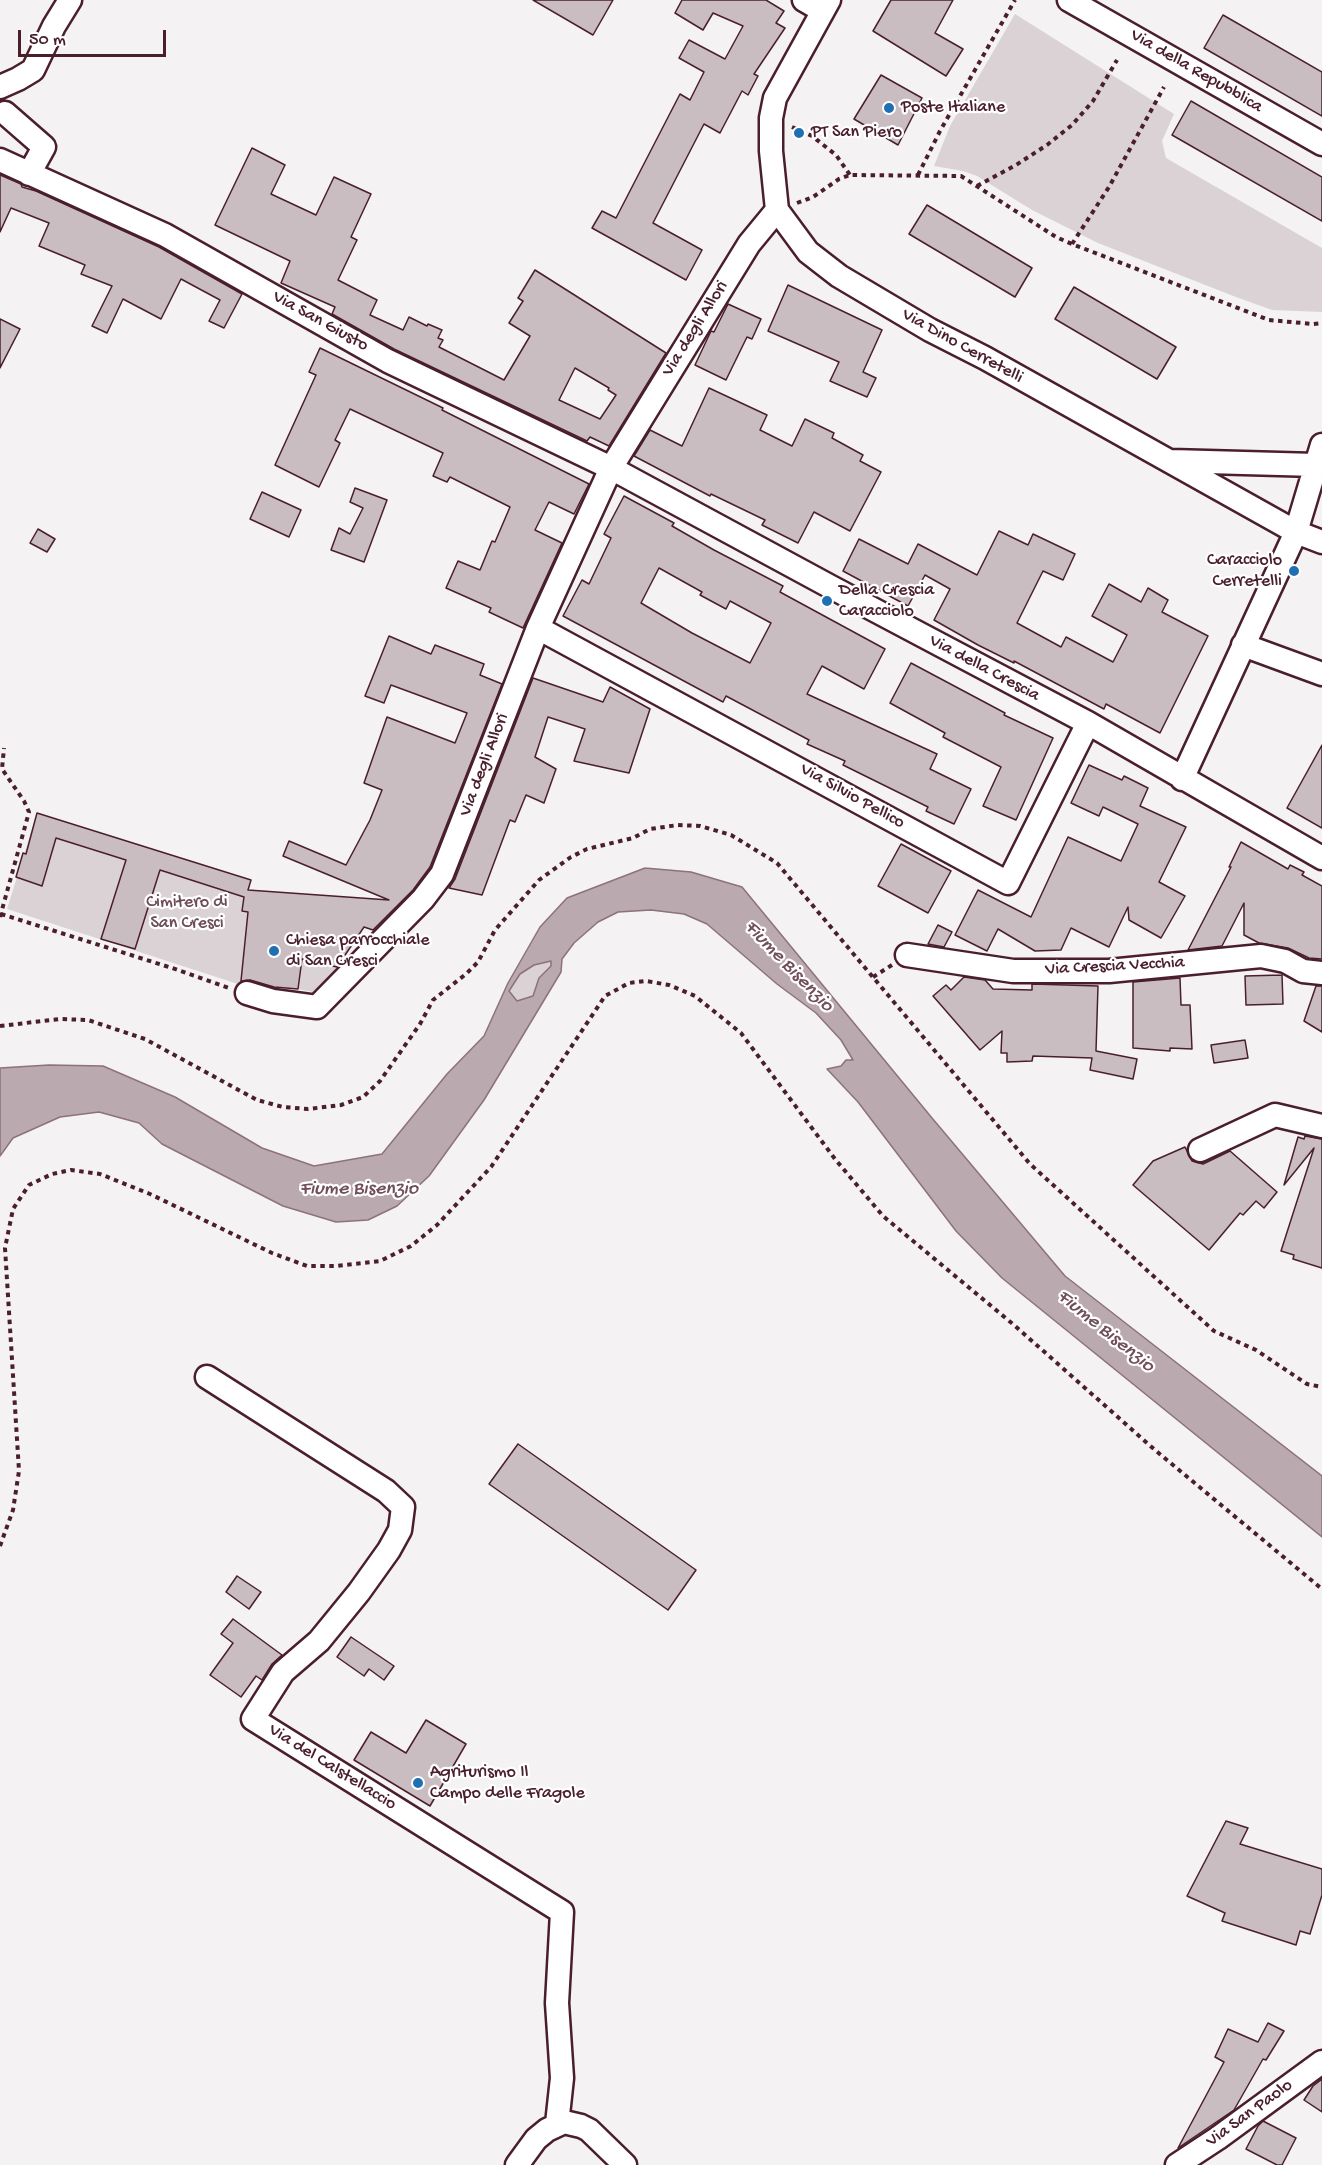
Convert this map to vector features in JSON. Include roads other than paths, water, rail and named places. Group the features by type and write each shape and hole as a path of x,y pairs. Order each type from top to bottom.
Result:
{"street":[{"path":"0,87 33,70 54,26 70,0"},
{"name":"Via della Repubblica","path":"1069,0 1322,144"},
{"path":"777,210 772,163 771,118 775,98 819,4"},
{"path":"0,135 3,111"},
{"path":"3,111 44,147 29,174"},
{"name":"Via San Giusto","path":"0,160 165,235 388,361 612,468"},
{"name":"Via Dino Cerretelli","path":"777,210 808,252 839,276 930,330 986,358 1296,532 1322,542"},
{"name":"Via degli Allori","path":"247,993 273,1001 317,1007 423,899 442,874 538,628 612,468 749,244 777,210"},
{"name":"Via Dino Cerretelli","path":"1167,460 1320,460"},
{"path":"1182,779 1296,532 1320,460"},
{"name":"Via della Crescia","path":"612,468 1088,723 1322,858"},
{"name":"Via Silvio Pellico","path":"538,628 1008,883 1088,723"},
{"path":"1243,645 1322,674"},
{"name":"Via Crescia Vecchia","path":"907,955 1013,971 1098,971 1261,956 1285,961 1303,971 1322,973"},
{"path":"1200,1150 1275,1115 1322,1126"},
{"name":"Via del Calstellaccio","path":"207,1377 386,1491 403,1507 400,1530 389,1550 359,1592 319,1641 284,1672 253,1719 562,1912 557,2002 562,2078 557,2124"},
{"name":"Via San Paolo","path":"1177,2165 1322,2062"},
{"path":"517,2165 536,2139 557,2124 564,2122 589,2130 625,2165"}],"water":[{"name":"Fiume Bisenzio","path":"645,868 691,872 742,887 1065,1276 1322,1476 1322,1537 1002,1278 956,1231 858,1102 827,1069 841,1066 846,1060 853,1060 841,1040 816,1013 777,984 707,924 684,914 651,910 618,912 598,922 574,943 562,959 561,972 484,1100 429,1176 397,1206 368,1220 336,1222 283,1206 162,1144 139,1123 99,1112 60,1117 13,1138 0,1156 0,1068 49,1065 103,1066 175,1097 262,1148 314,1166 382,1154 447,1074 484,1036 508,983 540,927 567,898","holes":["551,961 551,966 539,978 533,996 517,1001 509,991 520,974 534,965"]}],"place":[{"name":"Poste Italiane","path":"889,108"},
{"name":"PT San Piero","path":"799,133"},
{"name":"Caracciolo Cerretelli","path":"1294,571"},
{"name":"Della Crescia Caracciolo","path":"827,601"},
{"name":"Chiesa parrocchiale di San Cresci","path":"274,951"},
{"name":"Agriturismo Il Campo delle Fragole","path":"418,1783"}],"park label":[{"name":"Cimitero di San Cresci","path":"187,913"}]}
